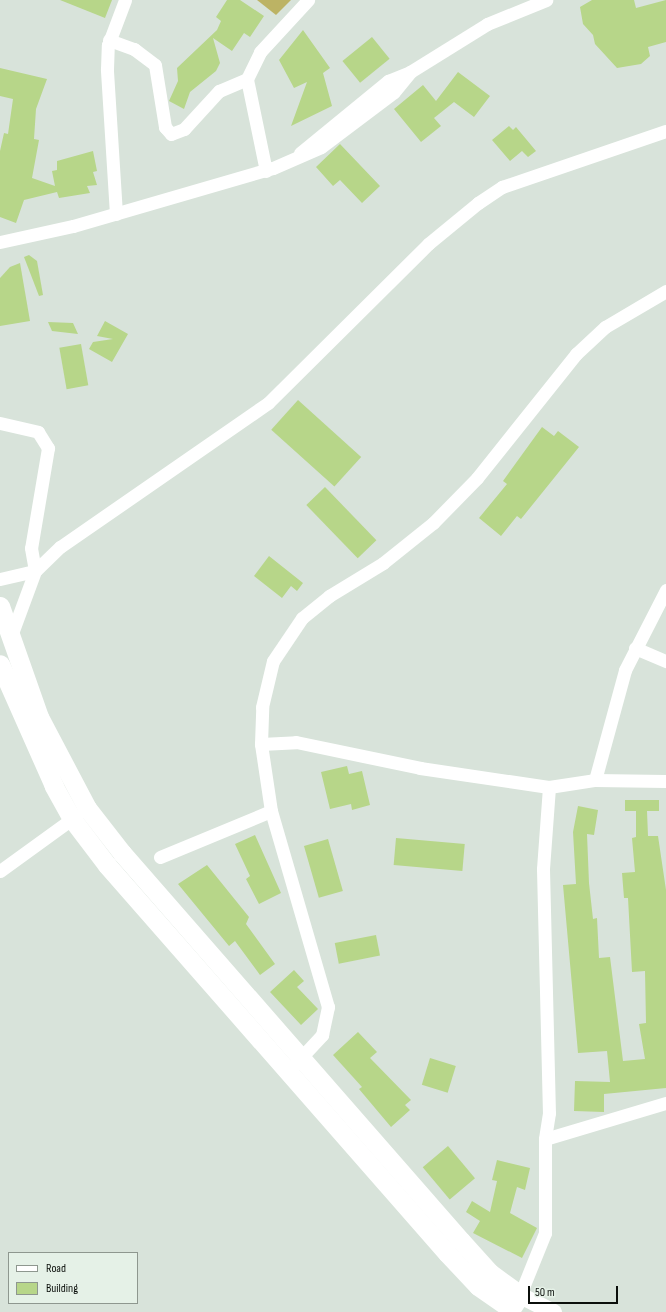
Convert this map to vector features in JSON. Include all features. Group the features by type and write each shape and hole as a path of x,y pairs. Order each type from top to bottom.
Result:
{"main road":[{"path":"0,606 10,640 39,717 80,813"},
{"path":"0,664 24,724 80,813 108,865 294,1064 472,1281 514,1307"}],"street":[{"path":"116,214 107,68 109,40 125,0"},
{"path":"266,171 248,79 260,52 308,0"},
{"path":"0,242 116,214 266,171 297,156 388,81 410,72 487,24 546,0"},
{"path":"109,40 134,49 156,65 165,127 171,134 184,129 219,91 248,79"},
{"path":"10,640 35,571 60,548 268,403 422,249 478,203 502,187 666,131"},
{"path":"294,1064 322,1035 328,1007 271,811 260,744 263,701 273,660 302,618 329,596 383,563 433,523 477,478 576,354 605,327 666,291"},
{"path":"0,423 38,432 48,448 31,548 35,571"},
{"path":"0,579 35,571"},
{"path":"595,780 615,700 635,648 666,590"},
{"path":"635,648 666,661"},
{"path":"260,744 296,742 420,768 549,787 595,780 666,781"},
{"path":"549,787 542,870 549,1113 545,1139 545,1233 514,1307 553,1312"},
{"path":"160,857 271,811"},
{"path":"0,871 80,813"},
{"path":"545,1139 666,1103"}],"shaded area":[{"path":"257,0 291,0 276,15"}],"building":[{"path":"60,0 112,0 105,18"},
{"path":"227,0 240,0 264,16 250,37 244,33 232,51 213,38 220,63 216,71 190,92 184,109 169,101 178,81 177,68 217,30 221,21 216,17"},
{"path":"592,0 634,0 636,8 666,0 666,42 648,47 650,56 641,64 617,68 595,44 593,35 583,24 580,7"},
{"path":"303,30 330,68 323,73 332,106 291,126 307,82 294,88 279,60"},
{"path":"372,37 390,59 360,83 342,61"},
{"path":"0,68 47,79 36,109 34,139 39,140 32,178 55,186 52,171 57,170 57,161 93,151 97,171 93,172 97,185 87,186 90,193 59,198 57,192 24,200 16,223 0,217 0,151 4,133 8,134 13,99 0,96"},
{"path":"458,72 490,96 474,117 454,102 434,118 441,126 421,142 394,109 423,85 436,101"},
{"path":"509,126 513,130 516,127 536,151 528,157 522,151 510,161 492,140"},
{"path":"340,144 380,186 362,203 340,180 333,186 316,167"},
{"path":"29,255 37,261 43,295 39,296 24,257"},
{"path":"20,263 30,321 0,326 0,278 10,267"},
{"path":"105,321 128,334 112,362 89,349 93,342 113,339 97,336"},
{"path":"48,322 73,323 78,334 52,331"},
{"path":"81,344 88,385 67,389 59,348"},
{"path":"298,400 361,457 334,487 271,430"},
{"path":"542,427 554,436 558,431 579,447 521,519 517,516 501,536 479,518 507,484 503,481"},
{"path":"325,487 376,540 358,558 306,505"},
{"path":"269,556 303,583 297,591 291,586 282,598 254,576"},
{"path":"347,766 349,774 362,771 370,805 352,810 351,804 330,809 321,772"},
{"path":"625,800 659,800 659,811 647,811 648,836 658,836 666,890 666,1088 604,1094 604,1112 574,1111 575,1081 610,1082 607,1051 578,1053 563,885 576,884 573,832 578,806 598,810 594,835 587,834 589,883 593,919 597,918 599,958 610,957 623,1061 645,1059 639,1024 646,1023 645,971 632,972 628,898 624,898 622,873 635,872 632,838 636,837 636,811 625,811"},
{"path":"255,835 281,893 259,904 246,879 250,876 235,844"},
{"path":"396,838 465,844 462,871 394,865"},
{"path":"328,839 343,891 319,898 304,846"},
{"path":"207,865 249,917 246,924 275,964 260,975 235,941 229,946 178,884"},
{"path":"376,935 380,956 339,964 335,943"},
{"path":"294,970 304,981 297,987 318,1009 301,1025 270,992"},
{"path":"358,1032 377,1052 370,1058 411,1100 405,1105 410,1110 391,1127 359,1089 362,1087 333,1055"},
{"path":"430,1058 456,1066 448,1093 422,1085"},
{"path":"448,1146 475,1178 450,1199 423,1167"},
{"path":"497,1160 530,1168 525,1190 517,1187 510,1213 537,1228 522,1258 473,1233 480,1221 466,1212 472,1201 490,1212 497,1181 492,1180"}]}
